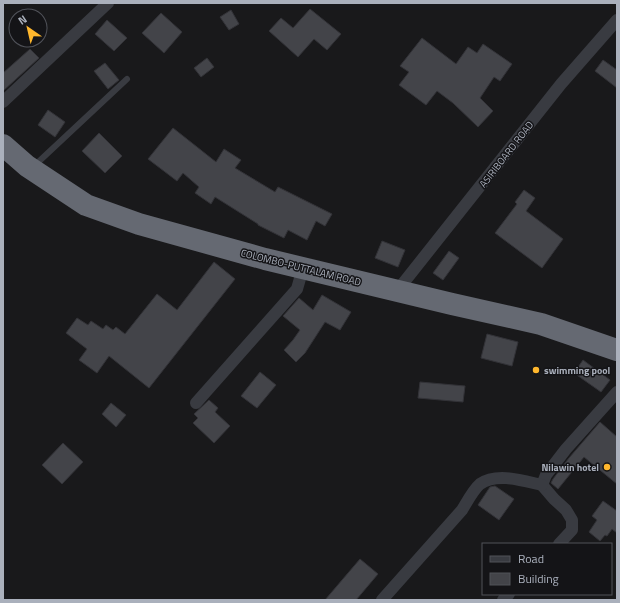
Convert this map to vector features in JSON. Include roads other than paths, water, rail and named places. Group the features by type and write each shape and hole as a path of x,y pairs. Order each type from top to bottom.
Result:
{"highway":[{"name":"COLOMBO-PUTTALAM ROAD","path":"3,144 32,168 86,204 139,224 258,257 542,324 617,350"}],"street":[{"path":"3,102 108,3"},
{"name":"ASIRIBOARD ROAD","path":"397,291 561,84 617,20"},
{"path":"196,403 297,289 303,268"},
{"path":"542,485 546,475 566,449 617,392"},
{"path":"382,600 462,510 480,484 492,479 508,479 542,485 566,510 572,520 572,530 560,543"}],"lane":[{"path":"32,168 126,78"}],"place":[{"name":"swimming pool","path":"536,370"},
{"name":"Nilawin hotel","path":"607,467"}]}
